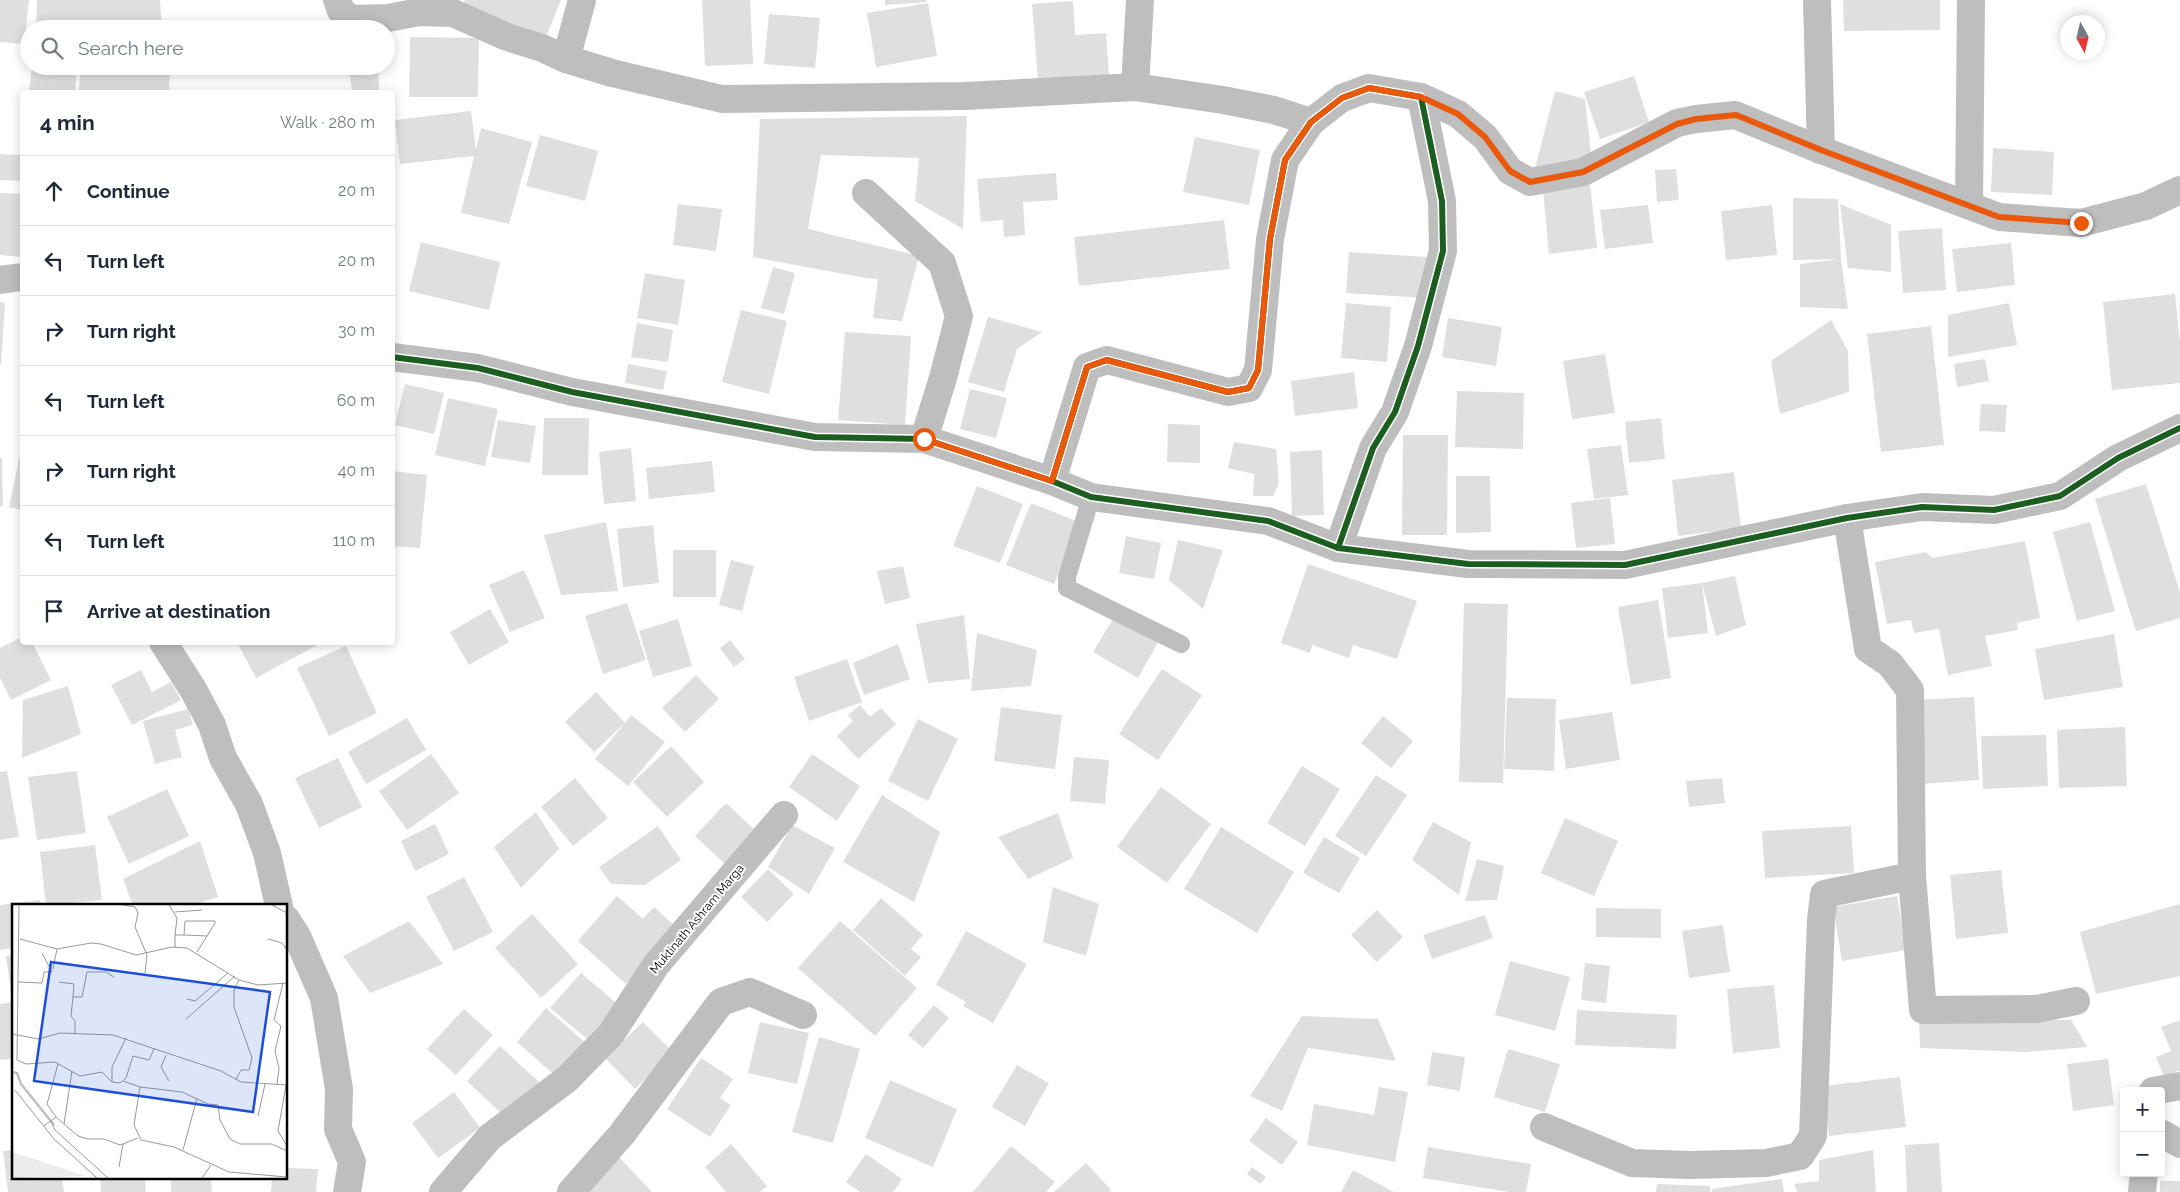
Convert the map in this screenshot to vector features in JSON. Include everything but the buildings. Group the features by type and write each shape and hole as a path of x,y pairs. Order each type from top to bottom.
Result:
{"street":[{"path":"337,0 341,11 351,19 388,18 419,12 453,13 566,59 612,73 722,99 964,96 1135,87 1274,110 1311,122"},
{"path":"566,59 582,0"},
{"path":"1135,87 1140,0"},
{"path":"1817,0 1821,150"},
{"path":"1968,205 1971,0"},
{"path":"1052,481 1087,367 1106,360 1228,392 1249,388 1258,370 1270,239 1285,160 1311,122 1342,98 1369,88 1421,97 1458,114 1485,137 1510,171 1530,182 1583,172 1677,124 1696,119 1736,115 1821,150 1999,217 2081,223 2146,206 2180,190"},
{"path":"1338,548 1373,448 1395,412 1418,346 1443,251 1442,201 1421,97"},
{"path":"866,193 942,263 959,316 943,378 924,439"},
{"path":"0,280 20,277"},
{"path":"395,358 478,368 572,392 815,437 924,439 1052,481 1091,497 1268,521 1338,548 1468,564 1625,565 1847,518 1922,507 1994,510 2060,496 2118,458 2180,428"},
{"path":"1847,518 1868,649 1890,664 1910,690 1912,876 1923,1010 2037,1009 2076,1001"},
{"path":"164,645 194,691 212,724 223,758 249,804 267,853 279,904"},
{"name":"Muktinath Ashram Marga","path":"443,1192 490,1137 567,1079 611,1034 656,965 784,815"},
{"path":"1544,1127 1632,1163 1689,1165 1766,1163 1800,1156 1813,1136 1820,920 1824,894 1912,876"},
{"path":"288,921 297,936 324,998 339,1088 338,1129 352,1162 347,1192"},
{"path":"571,1192 622,1134 721,1002 750,992 803,1015"},
{"path":"2165,1089 2180,1086"},
{"path":"2165,1135 2180,1144"},
{"path":"2142,1192 2144,1177"}],"lane":[{"path":"1091,497 1067,577 1067,588 1182,644"}],"cycle path":[{"path":"1052,481 1087,367 1107,360 1228,392 1249,388 1258,370 1270,239 1285,160 1311,122 1342,98 1369,88 1421,97 1442,201 1443,251 1418,346 1395,412 1373,448 1338,548"},
{"path":"395,357 478,368 572,392 815,437 924,439 1052,481 1091,497 1268,521 1338,548 1468,564 1625,565 1847,518 1922,507 1994,510 2060,496 2118,458 2180,428"}],"route":[{"path":"924,439 1052,481 1087,367 1106,360 1228,392 1249,388 1258,370 1270,239 1285,160 1311,122 1342,98 1369,88 1421,97 1458,114 1485,137 1510,171 1530,182 1583,172 1677,124 1696,119 1736,115 1821,150 1999,217 2081,223"}]}
